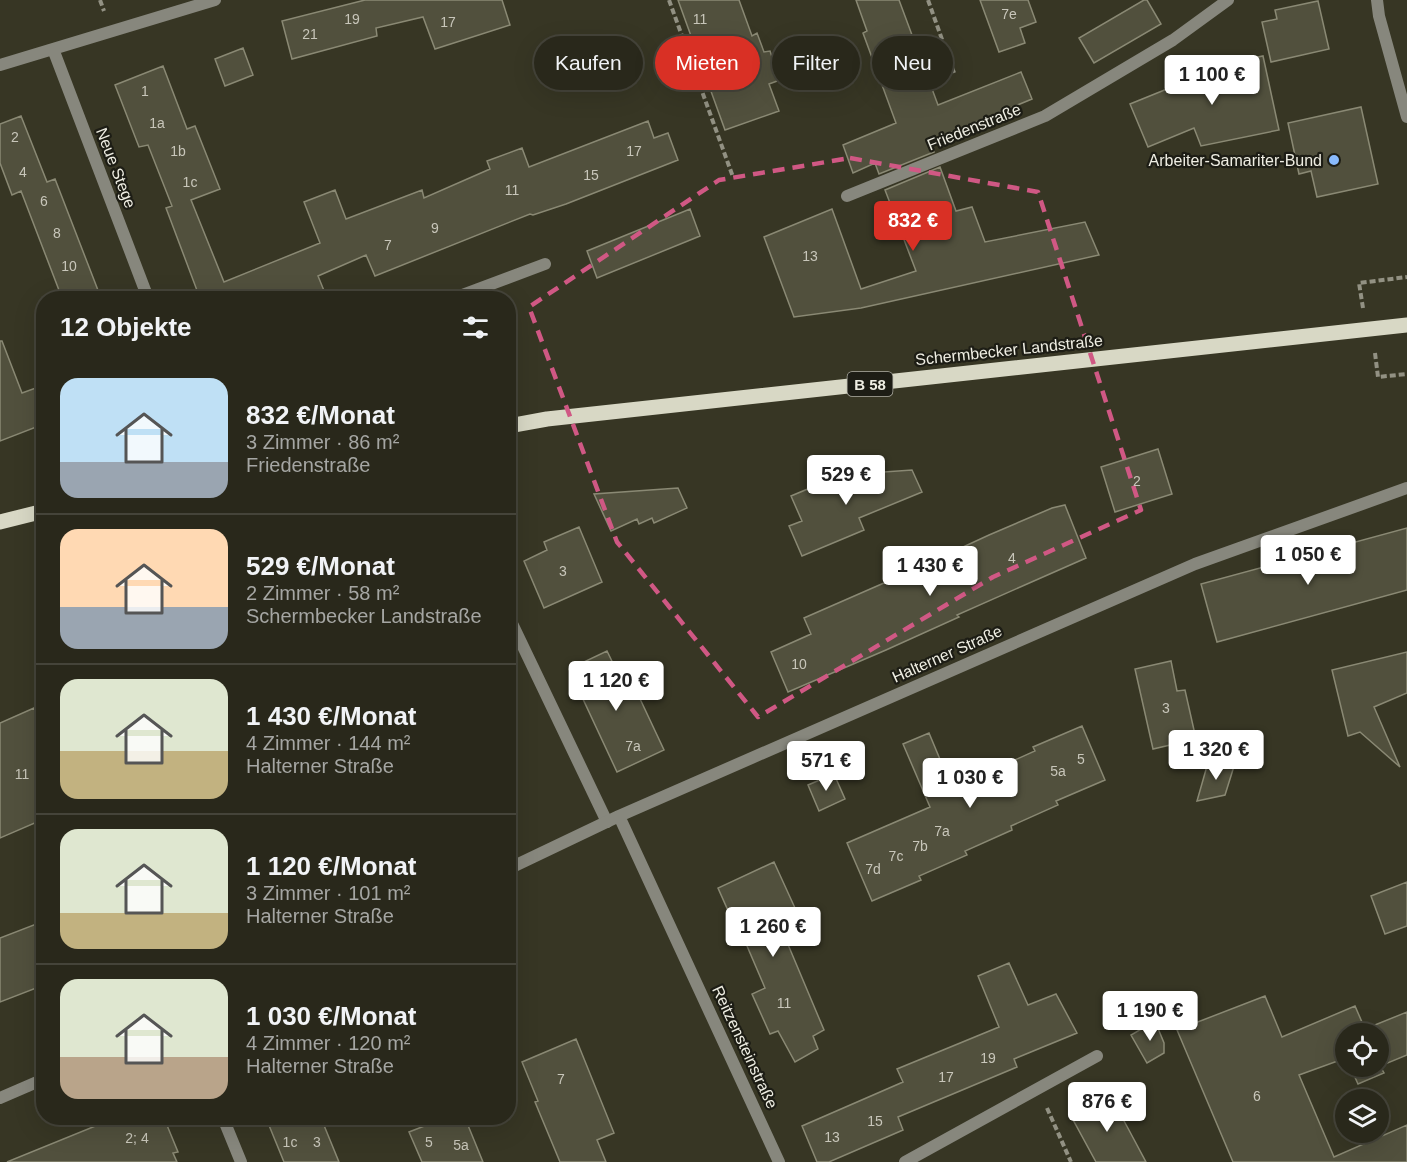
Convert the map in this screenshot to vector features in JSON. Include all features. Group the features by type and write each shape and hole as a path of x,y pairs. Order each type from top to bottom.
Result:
{"main road":[{"name":"Schermbecker Landstraße","path":"516,425 547,419 1407,325"},
{"path":"0,522 36,513"}],"street":[{"path":"0,65 215,0"},
{"name":"Friedenstraße","path":"847,196 1045,117 1173,40 1228,0"},
{"path":"1377,0 1379,16 1407,117"},
{"name":"Neue Stege","path":"53,49 145,291"},
{"path":"473,291 545,264"},
{"name":"Halterner Straße","path":"516,865 619,816 1195,564 1407,488"},
{"path":"516,632 607,822"},
{"name":"Reitzensteinstraße","path":"619,816 779,1162"},
{"path":"905,1162 1097,1056"},
{"path":"0,1098 36,1082"},
{"path":"226,1125 241,1162"}],"path":[{"path":"669,0 733,177"},
{"path":"928,0 954,73"},
{"path":"1407,277 1359,283 1378,377 1407,374"},
{"path":"1038,1088 1071,1162"}],"highlighted area":[{"path":"850,158 1038,192 1141,510 993,577 758,717 617,542 529,307 719,180"}],"building":[{"path":"365,0 502,0 510,25 435,49 423,17 376,28 377,36 292,59 282,21"},
{"path":"678,0 739,0 752,36 691,36"},
{"path":"856,0 899,0 912,36 872,36 872,58 863,33 867,31"},
{"path":"980,0 1028,0 1036,22 1020,28 1025,43 999,52"},
{"path":"1147,0 1161,24 1094,63 1079,38"},
{"path":"1318,1 1329,49 1271,62 1262,22 1277,19 1275,10"},
{"path":"760,41 764,52 770,51 772,57 772,83 769,84 779,111 725,130 711,90 760,90"},
{"path":"243,48 253,75 225,86 215,59"},
{"path":"1263,56 1279,130 1201,146 1194,128 1148,147 1130,104 1219,68 1219,65"},
{"path":"163,66 187,129 195,126 220,189 191,200 224,282 320,243 304,202 335,190 346,219 422,190 424,198 490,169 487,161 522,148 529,167 648,121 654,138 668,133 678,160 566,204 530,214 375,276 366,255 318,276 324,291 197,291 166,208 172,206 148,145 139,147 115,85"},
{"path":"1021,72 1032,99 930,141 934,152 879,174 875,163 853,173 843,145 896,123 884,90 932,90 938,105"},
{"name":"Arbeiter-Samariter-Bund","path":"1361,107 1378,184 1317,197 1311,171 1299,174 1288,123"},
{"path":"21,116 47,182 55,179 98,291 59,291 21,191 12,195 0,163 0,124"},
{"path":"940,167 956,211 972,207 985,242 1085,222 1099,255 861,308 794,317 764,237 832,209 861,289 916,271 885,190"},
{"path":"690,209 700,236 597,278 587,251"},
{"path":"0,341 2,341 22,393 36,388 36,427 0,441"},
{"path":"1158,449 1172,494 1115,512 1101,467"},
{"path":"912,470 922,492 859,518 864,530 802,556 789,526 802,521 791,496 841,475"},
{"path":"678,488 687,508 654,523 652,518 639,524 637,519 611,531 594,494"},
{"path":"1065,505 1086,558 957,615 959,617 886,650 788,692 771,652 811,634 804,618 989,535 1052,508"},
{"path":"579,527 602,582 544,608 524,561 547,550 544,542"},
{"path":"1407,528 1407,590 1217,642 1201,584"},
{"path":"607,651 625,688 634,686 664,750 617,772 569,669"},
{"path":"1407,652 1407,693 1374,707 1400,767 1360,732 1348,736 1332,670"},
{"path":"1171,661 1177,691 1185,690 1196,739 1153,749 1135,669"},
{"path":"34,708 36,711 36,822 0,838 0,723"},
{"path":"1082,726 1105,780 1056,801 1058,805 1011,826 1012,830 965,851 967,855 919,876 921,880 872,901 847,843 930,807 903,744 929,733 952,788 1035,751 1033,747"},
{"path":"1235,763 1225,795 1197,801 1207,766"},
{"path":"834,774 845,799 819,811 808,785"},
{"path":"774,862 795,908 776,916 824,1030 813,1036 818,1049 795,1062 778,1031 770,1034 752,994 765,988 741,932 738,933 718,888"},
{"path":"1407,882 1407,926 1385,934 1371,896"},
{"path":"36,924 36,988 0,1002 0,938"},
{"path":"1009,963 1028,1005 1056,994 1077,1033 1014,1059 1017,1067 898,1117 903,1130 829,1162 817,1162 802,1126 903,1082 897,1069 999,1027 978,976"},
{"path":"1265,996 1282,1037 1355,1006 1362,1023 1335,1023 1335,1062 1299,1075 1334,1157 1366,1143 1389,1143 1389,1133 1407,1125 1407,1162 1233,1162 1177,1030"},
{"path":"1407,1012 1407,1055 1389,1062 1389,1023 1380,1023"},
{"path":"1155,1021 1164,1043 1164,1053 1147,1063 1131,1035"},
{"path":"576,1039 614,1133 597,1140 606,1162 560,1162 535,1102 538,1101 522,1062"},
{"path":"1355,1077 1375,1077 1358,1084"},
{"path":"1110,1095 1146,1162 1096,1162 1071,1116"},
{"path":"98,1125 167,1125 178,1152 173,1153 177,1162 7,1162"},
{"path":"269,1125 324,1125 339,1162 284,1162"},
{"path":"427,1125 468,1125 483,1162 422,1162 409,1132"}],"place":[{"name":"Arbeiter-Samariter-Bund","path":"1334,160"}]}
